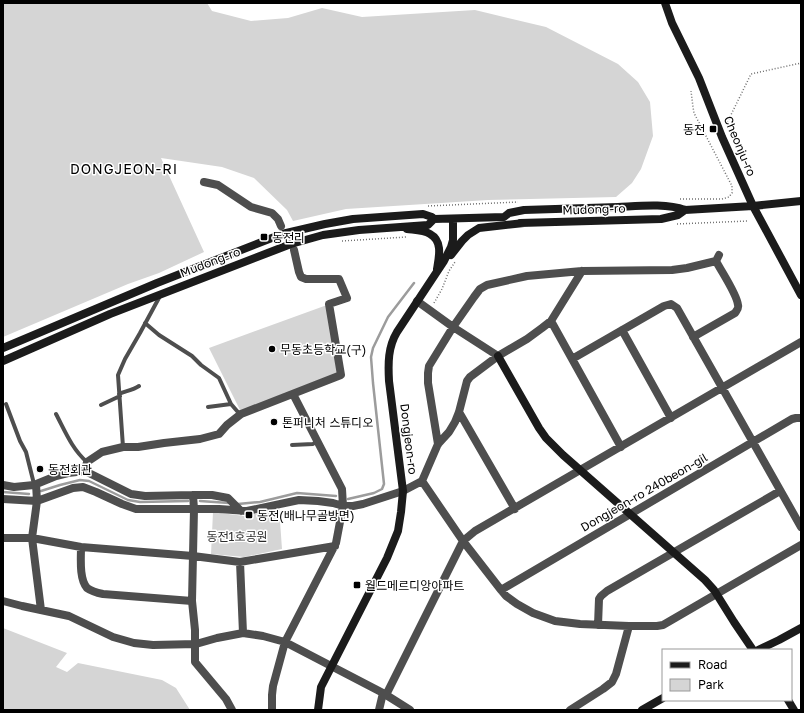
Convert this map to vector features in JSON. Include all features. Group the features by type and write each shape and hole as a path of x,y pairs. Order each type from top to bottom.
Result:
{"main road":[{"name":"Cheonju-ro","path":"665,3 677,34 699,78 721,135 753,206 801,295"},
{"name":"Mudong-ro","path":"3,348 157,283 282,234 325,224 353,219 423,214 432,216 434,219 453,219 504,217 509,213 524,210 660,206 685,210 753,206 801,201"},
{"name":"Mudong-ro","path":"504,217 505,220 524,223 661,219 678,215 685,210"},
{"name":"Mudong-ro","path":"3,360 110,314 291,244 323,235 359,230 428,224 434,219"},
{"name":"Dongjeon-ro","path":"318,710 321,687 387,558 398,531 403,491 388,363 393,340 451,248 453,240 453,219"},
{"path":"436,273 462,241 475,230 479,228 524,223"},
{"path":"393,227 429,233 435,238 439,243 440,249 436,273"},
{"path":"498,356 534,420 546,438 563,455 705,580 752,649"},
{"path":"760,649 801,628"},
{"path":"642,710 662,699"},
{"path":"789,701 794,710"}],"street":[{"path":"204,182 218,185 251,208 272,213 278,219 281,226"},
{"path":"85,471 87,462 102,452 123,447 138,447 211,437 219,434 227,425 241,414 341,375 329,304 347,298 339,279 306,278 301,276 294,250"},
{"path":"438,444 428,383 429,366 453,327 480,289 487,285 527,276 582,271 672,270 687,268 718,258 734,295 738,310 693,337"},
{"path":"3,499 37,501 72,488 83,487 136,509 219,509 244,511 300,500 352,506 403,491 422,481 438,444 449,432 455,422 467,381 470,377 498,356 527,339 551,321 582,271"},
{"path":"417,301 453,327 498,356"},
{"path":"572,359 664,306 671,304 677,308 801,527"},
{"path":"551,321 622,447"},
{"path":"622,330 671,418"},
{"path":"379,710 384,694 463,541 475,531 801,342"},
{"path":"272,710 273,686 285,642 335,546 343,506 342,489 293,394"},
{"path":"459,412 515,509"},
{"name":"Dongjeon-ro 240beon-gil","path":"501,590 792,419 801,418"},
{"path":"3,485 14,487 35,485 56,476 85,471 130,494 145,496 212,495 228,498 244,511"},
{"path":"422,481 463,541 506,596 516,604 533,613 555,621 580,624 657,626 801,545"},
{"path":"35,485 37,501 32,538 41,610"},
{"path":"598,624 598,604 601,596 607,591 780,491"},
{"path":"193,495 192,601 196,644 194,662 226,699 232,710"},
{"path":"3,538 32,538 81,547 192,556 240,562 335,546"},
{"path":"81,547 82,579 88,588 95,592 103,594 192,601"},
{"path":"240,562 243,633"},
{"path":"3,601 69,616 113,636 134,643 153,645 196,644 243,633 263,636 285,642 384,694 410,710"},
{"path":"570,710 612,682 616,674 629,626"}],"lane":[{"path":"123,447 118,375 125,359 161,294"},
{"path":"145,323 159,335 192,356 201,365 219,378 231,404 241,414"},
{"path":"101,405 139,386"},
{"path":"6,404 20,442 26,452 35,485"},
{"path":"208,407 231,404"},
{"path":"56,414 79,456 87,462"},
{"path":"292,445 313,444 317,441"}],"path":[{"path":"721,135 751,74 801,63"},
{"path":"674,200 722,199 729,197 732,193 732,186 694,113 691,91"},
{"path":"423,207 523,202"},
{"path":"675,224 747,221"},
{"path":"340,241 407,237"},
{"path":"434,306 434,303 456,259"}],"green space":[{"path":"3,3 207,3 212,11 251,21 288,18 322,8 362,17 475,10 546,27 618,64 638,82 650,102 653,136 641,169 632,183 616,197 488,200 346,209 293,221 287,210 254,178 222,167 161,158 204,252 159,273 128,284 3,337"},
{"name":"무동초등학교(구)","path":"327,305 339,374 241,412 209,348"},
{"name":"동전1호공원","path":"279,507 282,549 244,557 211,554 213,512 244,516"},
{"path":"3,628 67,653 56,667 67,672 78,663 162,680 176,688 190,710 3,710"}],"waterway":[{"path":"348,499 374,493 382,489 384,484 371,357 373,348 388,317 414,283"},
{"path":"41,491 80,480 89,481 128,500 140,502 188,501"},
{"path":"3,492 29,494"},
{"path":"238,504 260,502 297,493 336,496"},
{"path":"200,501 229,503"}],"place":[{"name":"동전","path":"713,129"},
{"name":"동전리","path":"264,237"},
{"name":"무동초등학교(구)","path":"272,349"},
{"name":"톤퍼니처 스튜디오","path":"274,422"},
{"name":"동전회관","path":"40,469"},
{"name":"동전(배나무골방면)","path":"249,515"},
{"name":"월드메르디앙아파트","path":"357,585"}],"district":[{"name":"DONGJEON-RI","path":"124,168"}]}
